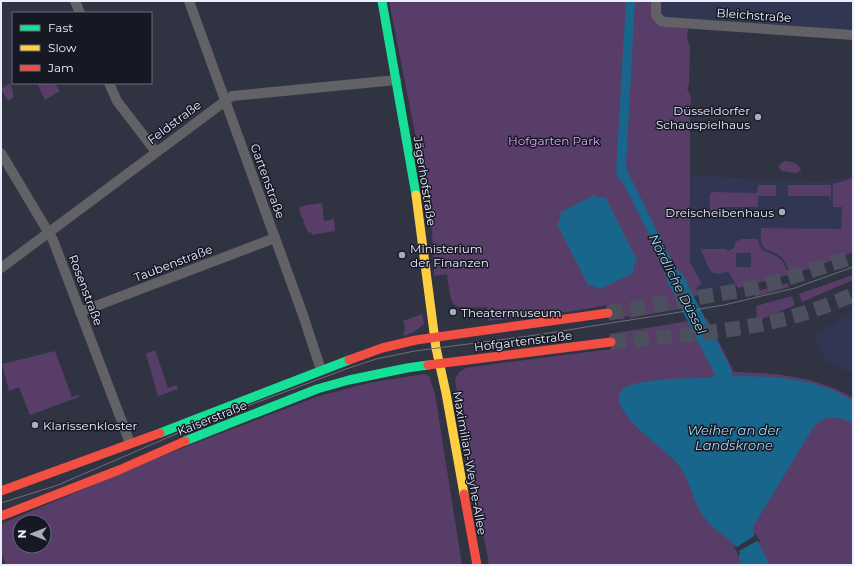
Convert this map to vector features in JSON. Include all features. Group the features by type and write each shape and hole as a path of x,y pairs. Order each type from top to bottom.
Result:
{"main road":[{"name":"Jägerhofstraße","path":"382,1 416,194 434,337 439,365"},
{"name":"Hofgartenstraße","path":"434,337 608,313"},
{"name":"Kaiserstraße","path":"1,491 382,348 434,337"},
{"name":"Hofgartenstraße","path":"439,365 611,342"},
{"name":"Kaiserstraße","path":"1,516 317,389 349,380 407,368 439,365"},
{"name":"Maximilian-Weyhe-Allee","path":"439,365 446,393 477,565"}],"street":[{"path":"75,1 80,12"},
{"name":"Gartenstraße","path":"189,1 303,315 321,370"},
{"name":"Bleichstraße","path":"656,1 656,15 661,21 666,22 853,35"},
{"name":"Feldstraße","path":"1,268 232,96 396,80"},
{"path":"109,84 117,101 156,152"},
{"name":"Rosenstraße","path":"1,154 53,240 130,443"},
{"name":"Taubenstraße","path":"80,312 275,238"},
{"path":"1,509 15,510"}],"shaded area":[{"path":"660,1 853,1 853,30 660,17"},
{"path":"691,174 702,176 819,182 853,176 853,252 834,260 788,275 747,286 700,295 696,288 702,284 690,262"},
{"path":"853,312 853,374 827,362 813,335"}],"green space":[{"name":"Hofgarten Park","path":"389,1 654,1 667,26 688,29 687,39 690,46 689,86 687,88 691,97 690,262 702,284 696,288 700,295 685,298 690,307 630,318 629,316 624,317 624,319 609,320 607,305 574,311 488,321 487,307 466,308 455,305 450,295 447,274 434,276 432,231 426,189"},
{"path":"10,83 13,91 13,98 8,101 1,89"},
{"path":"37,84 56,84 60,91 45,100"},
{"path":"785,161 795,164 801,171 796,173 782,171 779,168 779,165"},
{"path":"853,178 853,252 790,275 784,260 777,254 766,249 762,244 761,228 841,229 842,207 833,207 833,184"},
{"path":"758,185 776,185 776,196 758,196 758,207 723,207 723,218 712,218 712,212 710,212 710,194 712,192 757,193"},
{"path":"788,185 831,185 831,207 830,196 788,196"},
{"path":"322,203 324,221 334,219 335,231 312,235 311,232 308,233 305,225 303,224 304,222 300,216 301,214 299,208 306,205"},
{"path":"742,239 758,239 763,250 783,262 788,275 738,288 728,271 715,274 709,268 700,246 702,249 727,249 727,251 730,251 730,249 734,249 735,242","holes":["736,253 751,253 751,267 736,267"]},
{"path":"853,275 853,280 802,302 799,294"},
{"path":"788,283 789,287 755,297 754,292"},
{"path":"792,296 795,305 757,321 756,306"},
{"path":"422,314 424,324 414,332 403,336 405,328 403,321"},
{"path":"707,318 734,372 765,373 811,380 853,398 853,565 489,565 455,380 459,372 471,367 611,349 609,334"},
{"path":"155,350 168,388 177,385 178,389 158,396 146,354"},
{"path":"55,351 72,397 79,395 79,397 30,415 19,387 9,391 2,364"},
{"path":"424,374 429,376 435,394 462,565 6,565 1,552 1,524 12,519 12,554 52,554 52,514 25,514 167,454 316,397 368,383"}],"water":[{"path":"626,1 635,1 626,165 627,170 690,297 681,298 621,179 619,179 616,172"},
{"path":"595,195 598,198 606,198 637,260 633,268 633,273 600,289 592,285 588,285 557,224 560,220 561,212"},
{"path":"700,318 713,343 704,345 691,319"},
{"path":"716,349 725,368 716,368 707,350"},
{"name":"Weiher an der Landskrone","path":"718,372 728,372 729,375 732,376 779,378 810,383 825,387 853,401 853,424 843,419 828,418 818,422 814,426 753,527 753,533 770,565 740,565 740,554 737,548 702,515 681,468 628,418 620,402 620,392 628,386 650,381 712,378"}],"pier":[{"path":"755,533 761,542 757,541 739,551 740,554 738,556 733,546 737,547 754,536"}],"waterway":[{"name":"Nördliche Düssel","path":"675,278 723,372 724,394"}],"tunnel":[{"path":"608,313 748,289 782,280 853,257"},
{"path":"611,342 698,334 763,324 802,314 853,295"}],"tram line":[{"path":"1,503 58,485 199,424 376,359 415,351 536,335 724,305 795,288 853,267"}],"traffic: fast":[{"path":"382,1 416,195"},
{"path":"160,433 349,360"},
{"path":"185,441 317,389 349,380 428,365"}],"traffic: slow":[{"path":"416,195 436,348 446,393 464,494"}],"traffic: jam":[{"path":"349,360 382,348 416,340 608,313"},
{"path":"428,365 611,342"},
{"path":"1,491 160,433"},
{"path":"1,516 119,470 185,441"},
{"path":"464,494 477,565"}],"place":[{"name":"Düsseldorfer Schauspielhaus","path":"758,117"},
{"name":"Dreischeibenhaus","path":"782,212"},
{"name":"Ministerium der Finanzen","path":"402,255"},
{"name":"Theatermuseum","path":"453,312"},
{"name":"Klarissenkloster","path":"35,425"}]}
